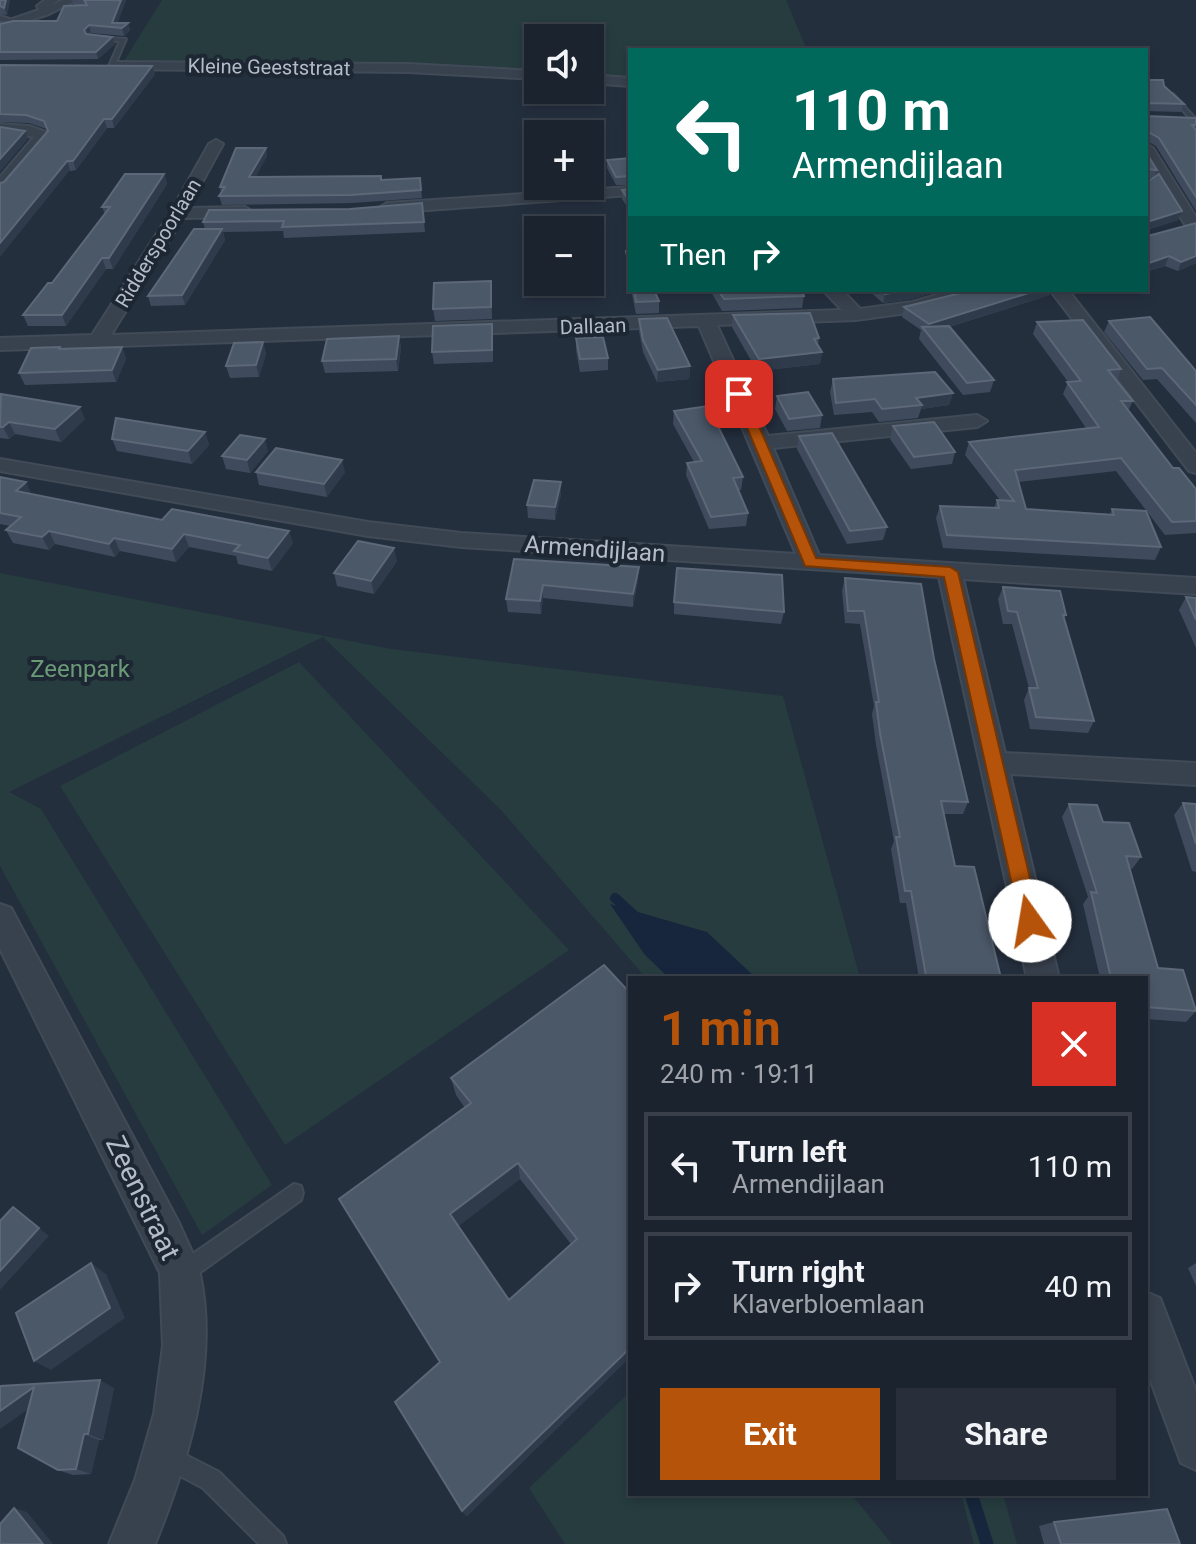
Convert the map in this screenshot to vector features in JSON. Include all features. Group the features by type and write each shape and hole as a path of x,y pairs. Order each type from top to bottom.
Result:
{"street":[{"path":"0,27 50,5 70,5"},
{"name":"Kleine Geeststraat","path":"96,66 408,68 524,74"},
{"path":"604,80 628,82"},
{"path":"1177,118 1194,119"},
{"path":"0,128 29,130 41,135 41,140 0,186"},
{"name":"Ridderspoorlaan","path":"98,341 178,213 216,144"},
{"path":"1148,152 1189,224"},
{"path":"368,210 628,191"},
{"path":"178,213 257,212"},
{"path":"834,292 856,315"},
{"name":"Dallaan","path":"0,344 856,315 914,307 966,292"},
{"path":"1061,292 1196,467"},
{"path":"706,321 811,563"},
{"path":"761,443 977,421"},
{"name":"Armendijlaan","path":"0,465 415,535 1196,586"},
{"path":"950,572 1043,976"},
{"path":"994,763 1196,774"},
{"name":"Zeenstraat","path":"0,917 165,1237 181,1275 182,1363 165,1455 132,1544"},
{"path":"1148,1317 1196,1448"}],"lane":[{"path":"0,18 14,22"},
{"path":"91,38 124,40 112,66"},
{"path":"1165,90 1177,98 1194,119"},
{"path":"181,1275 294,1193"},
{"path":"165,1455 211,1480 275,1544"}],"green space":[{"path":"162,0 786,0 806,48 628,48 628,78 604,76 604,24 524,24 524,70 460,66 124,61"},
{"name":"Zeenpark","path":"0,573 391,649 783,696 859,976 644,976 501,810 323,637 9,792 41,809 272,1185 202,1235 0,866"},
{"path":"299,662 569,950 285,1145 60,786"},
{"path":"628,1394 628,1496 853,1496 892,1544 565,1544 529,1488"},
{"path":"962,1496 1004,1496 1017,1544 974,1544"}],"water":[{"path":"610,904 707,932 754,976 667,976 645,955"}],"building":[{"path":"84,0 121,0 112,23 128,23 122,28 89,25 84,30 86,34 112,37 96,52 0,52 0,24 57,21 64,6 87,5"},
{"path":"0,65 152,66 112,119 104,119 73,161 67,161 0,243 0,183 48,131 44,121 26,115 0,114"},
{"path":"1148,80 1163,80 1164,86 1184,104 1149,103"},
{"path":"1148,116 1196,118 1196,125 1192,125 1196,130 1196,197 1159,138 1148,134"},
{"path":"0,127 25,131 0,159"},
{"path":"236,148 266,148 249,177 420,178 421,190 350,195 219,196 225,187 220,187"},
{"path":"1148,155 1157,170 1148,169"},
{"path":"628,158 628,176 616,177 607,160"},
{"path":"125,174 164,174 109,258 102,258 62,315 23,315 48,283 52,283 110,207 102,207"},
{"path":"1159,174 1182,211 1148,222 1148,182"},
{"path":"422,203 424,222 282,227 284,221 203,222 209,210 350,209"},
{"path":"1196,223 1196,256 1181,262 1169,256 1148,263 1148,236"},
{"path":"194,229 222,229 182,295 148,296"},
{"path":"491,281 491,307 433,309 434,283"},
{"path":"634,292 655,292 659,301 636,302"},
{"path":"719,292 803,292 804,296 724,299"},
{"path":"965,292 1032,292 929,324 904,307"},
{"path":"810,313 819,338 814,339 822,352 759,359 733,315"},
{"path":"1150,317 1196,371 1196,405 1162,368 1147,369 1109,321"},
{"path":"667,318 690,366 658,370 643,340 639,319"},
{"path":"1083,320 1121,369 1108,370 1133,401 1121,401 1173,468 1179,468 1196,489 1196,521 1172,522 1121,458 1015,470 1026,509 1114,515 1112,509 1146,511 1161,547 947,535 940,506 999,508 997,500 1014,501 969,442 1099,427 1067,382 1081,381 1037,322"},
{"path":"492,324 492,350 432,352 433,326"},
{"path":"949,326 994,380 967,383 922,327"},
{"path":"399,336 396,359 322,361 327,339"},
{"path":"603,337 608,358 580,359 576,338"},
{"path":"263,342 256,365 226,366 234,343"},
{"path":"122,347 112,370 19,373 31,348"},
{"path":"935,372 953,393 916,398 922,405 882,409 875,399 836,403 833,379"},
{"path":"808,392 822,415 789,419 777,396"},
{"path":"1,394 80,407 55,429 9,422 0,427"},
{"path":"708,406 743,477 733,478 748,513 711,517 687,463 702,461 674,411"},
{"path":"116,418 205,432 188,451 112,439"},
{"path":"934,422 955,452 914,457 893,426"},
{"path":"832,433 887,527 850,531 799,436"},
{"path":"240,435 265,439 247,460 222,456"},
{"path":"276,448 342,460 324,484 256,472"},
{"path":"0,477 26,482 16,491 162,520 172,509 289,531 268,558 234,551 240,545 184,534 172,549 114,538 109,544 49,531 42,537 6,530 21,517 0,513"},
{"path":"534,480 561,482 555,507 527,505"},
{"path":"358,541 394,548 371,581 334,573"},
{"path":"514,559 639,567 633,594 543,585 540,601 506,599"},
{"path":"677,568 782,575 784,612 674,602"},
{"path":"845,578 921,584 934,659 968,802 941,801 955,866 974,867 1001,976 926,976 911,891 905,891 896,837 900,837 880,733 876,702 879,702 864,611 848,611"},
{"path":"1003,587 1060,591 1066,615 1063,615 1094,721 1036,717 1029,688 1038,688 1017,612 1008,611"},
{"path":"1186,597 1196,598 1196,620"},
{"path":"1183,803 1196,804 1196,844"},
{"path":"1069,804 1097,805 1103,822 1129,823 1141,857 1126,856 1158,968 1183,970 1196,1011 1148,1007 1148,976 1111,976 1091,892 1097,893"},
{"path":"604,965 628,991 628,1350 462,1511 395,1402 440,1362 339,1199 471,1103 451,1078","holes":["518,1163 577,1239 509,1300 450,1214"]},
{"path":"13,1207 39,1228 0,1271 0,1221"},
{"path":"91,1263 110,1308 34,1361 16,1313"},
{"path":"100,1380 88,1434 84,1434 76,1469 58,1470 18,1448 34,1387 0,1411 0,1386"},
{"path":"14,1508 43,1544 0,1544 0,1524"},
{"path":"1167,1509 1180,1544 1061,1544 1054,1522"}],"waterway":[{"path":"615,898 636,917"},
{"path":"972,1496 987,1544"}],"route":[{"path":"739,394 811,563 950,572 1030,921"}]}
